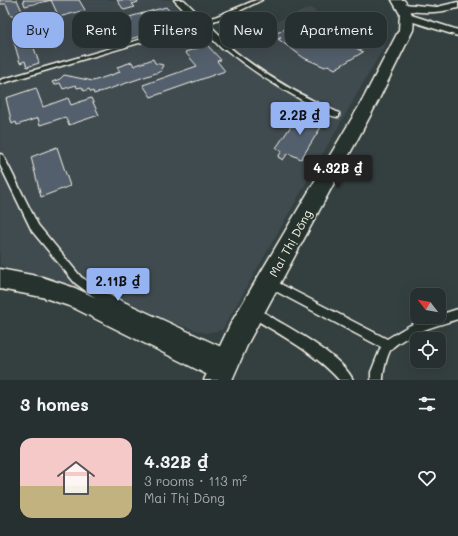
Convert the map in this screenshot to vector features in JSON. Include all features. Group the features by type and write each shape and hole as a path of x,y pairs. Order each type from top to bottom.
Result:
{"street":[{"path":"179,0 190,12"},
{"path":"403,8 432,11 441,10 458,4"},
{"path":"403,8 458,33"},
{"name":"Mai Thị Dõng","path":"223,369 252,311 369,103 406,30 403,8"},
{"path":"212,34 220,41"},
{"path":"0,280 42,287 75,298 223,369"}],"lane":[{"path":"212,20 260,0"},
{"path":"0,82 139,42"},
{"path":"227,48 246,64 288,91 337,115"},
{"path":"0,156 35,228 78,280 109,301 223,369"},
{"path":"268,282 387,344"},
{"path":"252,311 314,351 338,369 347,380"},
{"path":"377,380 377,372 387,344 413,329 458,314"}],"shaded area":[{"path":"0,0 170,0 181,12 139,12 139,48 212,48 212,46 216,50 223,48 277,48 277,21 285,18 285,48 383,48 222,330 205,333 0,265"},
{"path":"310,8 317,12 300,12"}],"building":[{"path":"0,0 17,0 23,12 12,12 11,16 6,4 0,4"},
{"path":"23,0 52,0 25,6"},
{"path":"51,0 79,0 85,10 72,12 72,14 64,16 64,12 57,12"},
{"path":"117,0 137,0 138,2 132,4 135,7 124,10"},
{"path":"166,7 170,12 148,12"},
{"path":"139,14 139,36 131,39 132,21 131,16"},
{"path":"285,29 285,44 278,39 281,38 277,35 277,33"},
{"path":"16,48 34,48 39,63 27,67 25,61 20,63"},
{"path":"198,48 210,48 221,60 217,61 225,71 151,97 143,85 197,66 185,52"},
{"path":"290,48 356,48 363,52 335,69 328,65 325,67 304,58"},
{"path":"153,59 155,63 163,65 161,69 162,71 94,94 93,91 91,92 89,89 84,91 82,87 77,88 76,85 63,89 60,83 54,85 52,82 60,79 64,75 93,81 120,72 117,67 132,62 134,66"},
{"path":"36,88 43,107 68,98 71,105 91,98 99,115 69,125 65,117 40,125 38,118 17,125 16,122 12,124 6,98"},
{"path":"302,110 320,117 317,121 323,124 301,159 288,153 283,160 278,157 282,151 276,148"},
{"path":"57,147 70,186 41,197 31,157"}]}
